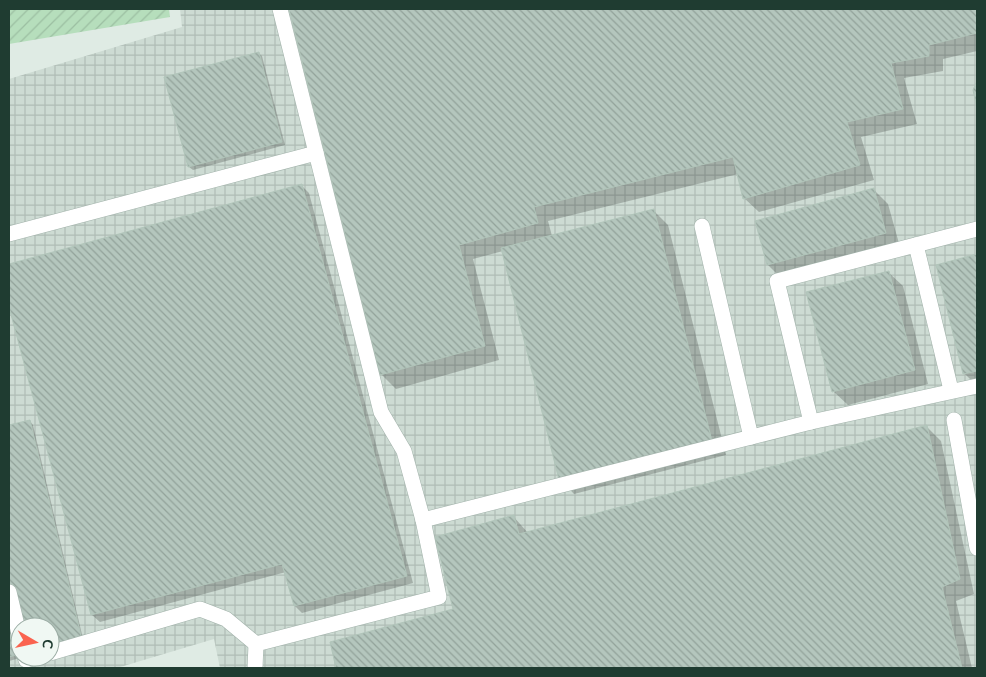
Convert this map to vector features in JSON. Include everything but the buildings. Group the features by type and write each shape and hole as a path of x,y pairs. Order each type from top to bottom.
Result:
{"lane":[{"path":"256,644 439,598 423,520 404,451 381,412 280,9"},
{"path":"9,234 316,153"},
{"path":"702,226 751,437"},
{"path":"811,422 777,282 977,229"},
{"path":"916,245 951,390"},
{"path":"423,520 811,422 951,390 977,386"},
{"path":"954,420 977,548"},
{"path":"9,592 15,617"},
{"path":"60,650 200,610 226,619 256,644"},
{"path":"255,668 256,644"}],"shaded area":[{"path":"180,9 977,9 977,668 220,668 214,639 117,668 9,668 9,79 182,27"}],"green space":[{"path":"9,9 169,9 170,17 9,44"}]}
